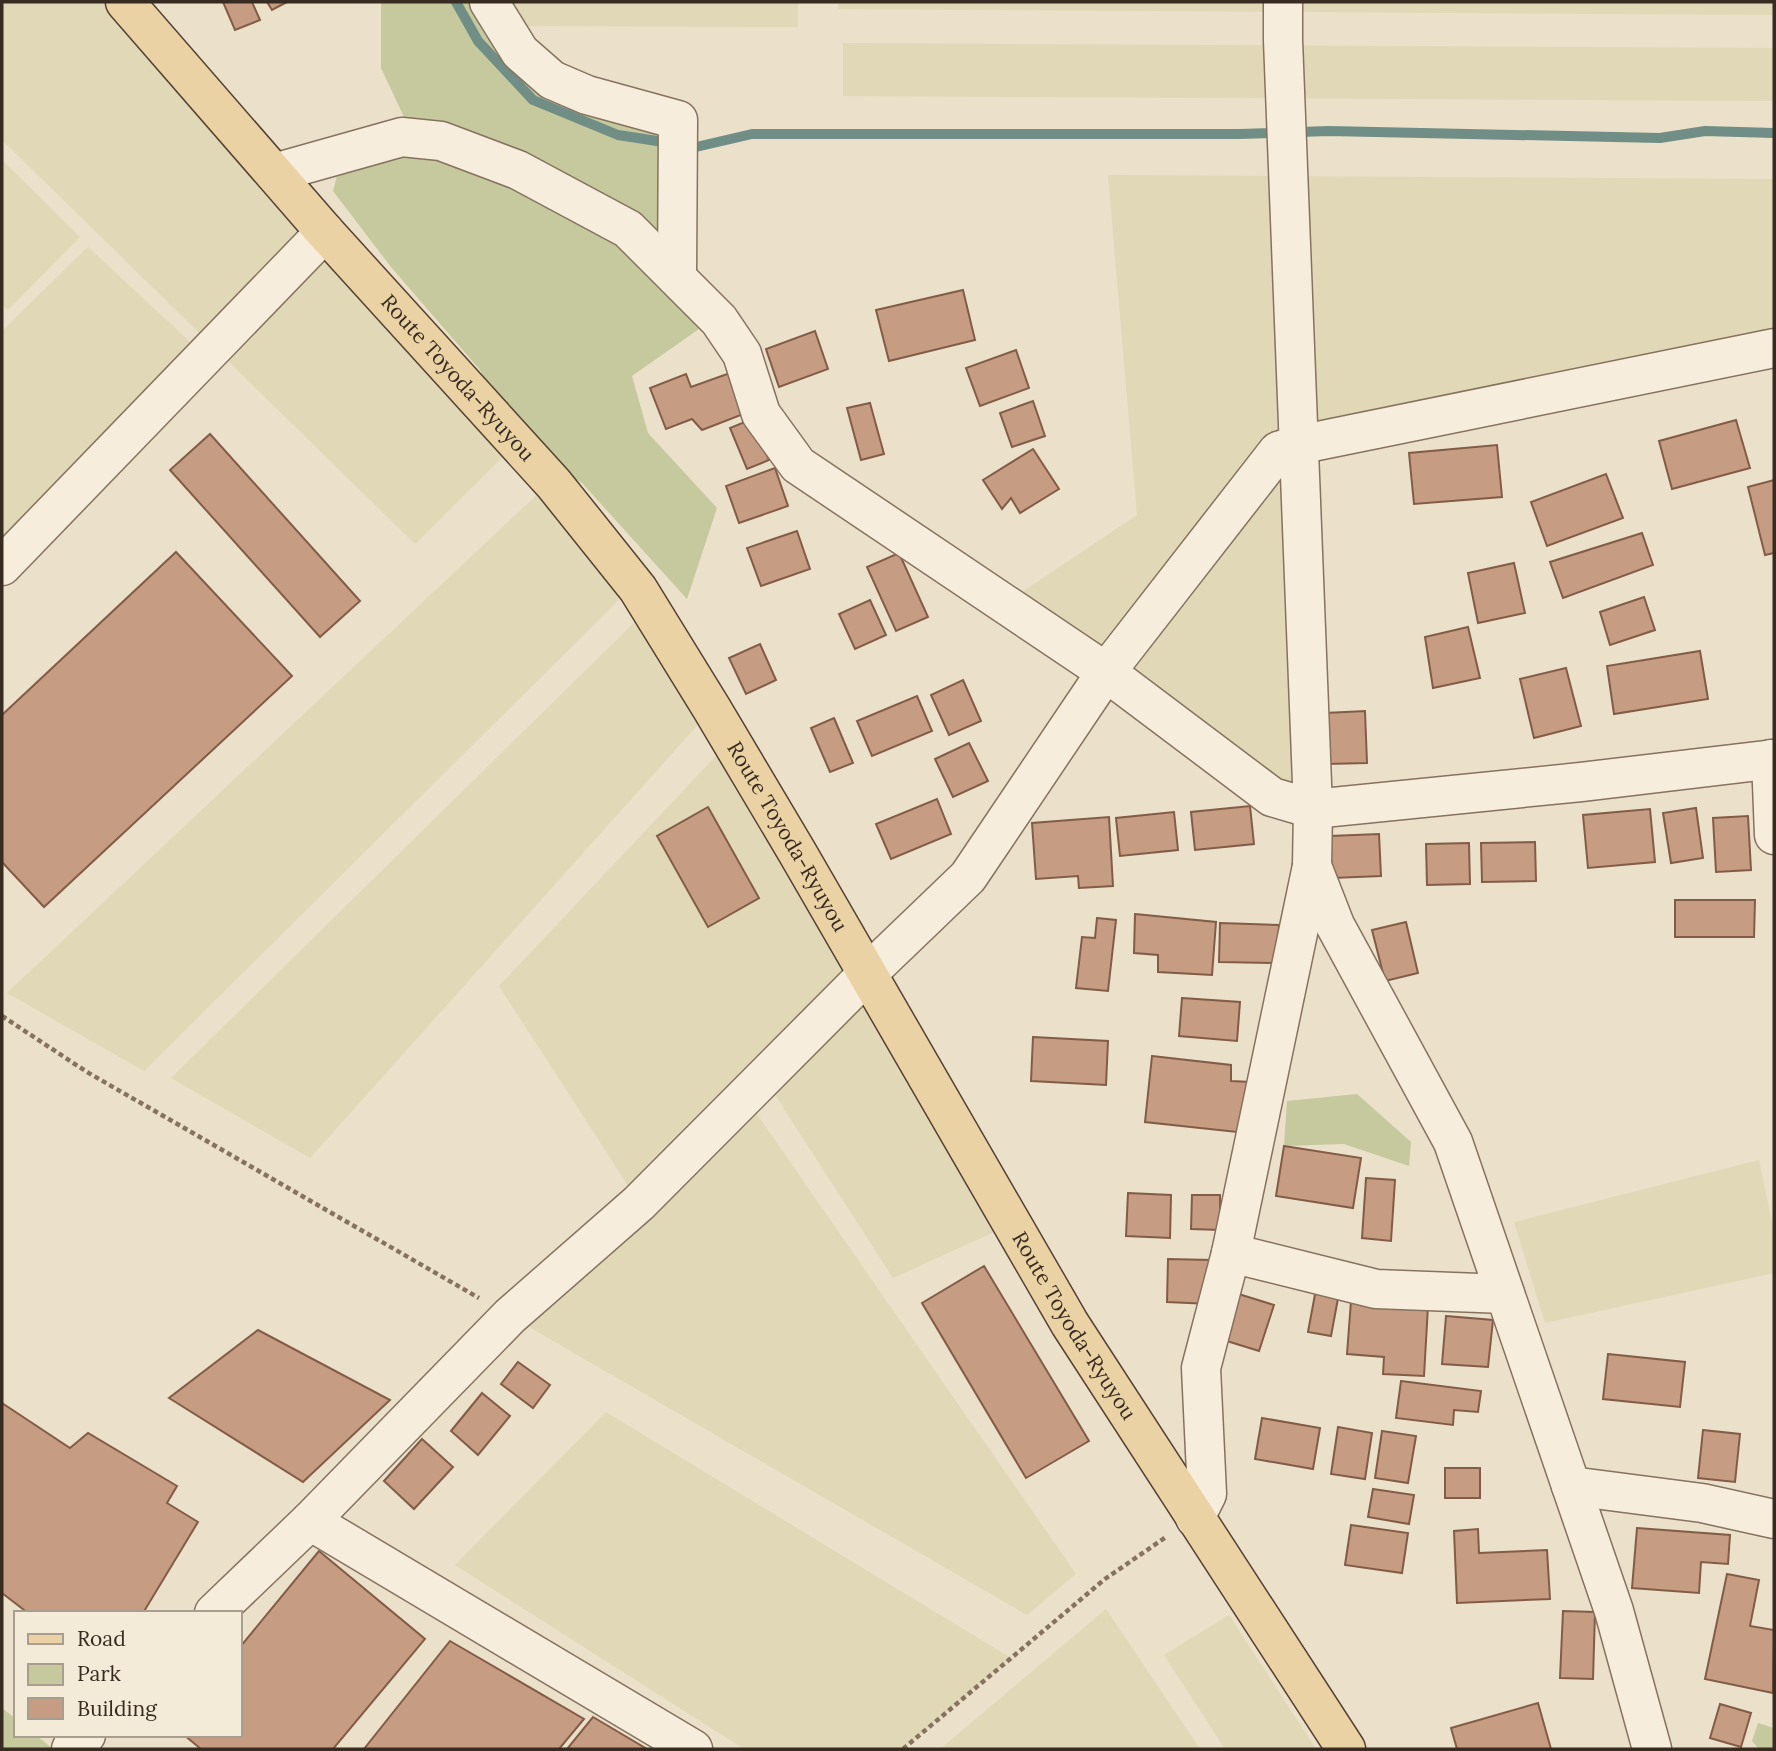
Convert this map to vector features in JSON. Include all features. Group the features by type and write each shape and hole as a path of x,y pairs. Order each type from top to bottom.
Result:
{"main road":[{"name":"Route Toyoda-Ryuyou","path":"125,2 325,232 554,484 638,589 731,740 868,973 1070,1324 1346,1749"}],"street":[{"path":"489,2 520,52 552,80 587,95 678,120 677,277"},
{"path":"1195,1518 1207,1494 1201,1367 1231,1253 1312,866 1313,809 1283,2"},
{"path":"274,173 401,137 441,141 518,170 628,229 719,320 742,354 761,414 798,465 1106,672 1272,797 1313,809 1581,782 1773,759 1774,835"},
{"path":"2,565 325,232"},
{"path":"216,1611 310,1521 510,1316 639,1203 868,973 968,877 1106,672 1279,451 1774,348"},
{"path":"1312,866 1335,925 1453,1142 1614,1611 1652,1749"},
{"path":"1231,1253 1376,1289 1506,1294"},
{"path":"1571,1486 1702,1503 1774,1519"},
{"path":"310,1521 693,1749"},
{"path":"71,1749 84,1737"}],"path":[{"path":"2,1016 87,1072 510,1316"},
{"path":"903,1749 1105,1579 1195,1518"}],"shaded area":[{"path":"2,2 119,2 517,443 415,544 2,140"},
{"path":"489,2 798,2 798,27 504,26"},
{"path":"838,2 1774,2 1774,15 838,9"},
{"path":"843,43 1774,48 1774,101 843,96"},
{"path":"2,160 80,237 8,310 2,304"},
{"path":"1108,175 1774,179 1774,353 1298,447 1313,809 1004,604 1137,515"},
{"path":"88,247 205,356 2,565 2,331"},
{"path":"545,487 638,581 144,1071 7,993"},
{"path":"654,603 712,709 310,1158 171,1078"},
{"path":"731,740 1012,1224 893,1278 764,1078 745,1097 1076,1574 1027,1615 510,1316 636,1198 499,986"},
{"path":"1759,1160 1774,1232 1774,1273 1545,1323 1514,1222"},
{"path":"606,1412 1011,1658 903,1749 744,1749 455,1565"},
{"path":"1106,1609 1200,1749 940,1749"},
{"path":"1229,1615 1316,1749 1225,1749 1164,1655"}],"green space":[{"path":"381,2 493,2 546,74 666,116 677,277 716,317 632,376 648,433 717,508 687,599 582,483 517,443 480,370 391,267 333,191 343,154 414,138 381,68"},
{"path":"1357,1094 1411,1142 1409,1166 1344,1144 1284,1146 1287,1101"},
{"path":"2,1708 14,1717 14,1737 38,1737 53,1749 2,1749"},
{"path":"1758,1723 1774,1728 1774,1749 1758,1748 1752,1741"}],"building":[{"path":"223,2 252,2 260,20 235,30"},
{"path":"267,2 287,2 272,10"},
{"path":"963,290 975,340 889,361 876,310"},
{"path":"815,331 828,369 779,387 766,349"},
{"path":"1016,350 1029,388 980,406 966,368"},
{"path":"730,373 746,413 702,430 692,419 666,429 650,388 686,374 691,387"},
{"path":"1033,401 1045,436 1012,447 1000,413"},
{"path":"870,403 884,454 861,460 847,408"},
{"path":"752,419 769,460 747,469 730,428"},
{"path":"1736,420 1750,468 1672,489 1659,441"},
{"path":"210,434 360,601 320,637 170,470"},
{"path":"1497,445 1502,497 1414,504 1409,453"},
{"path":"1033,449 1059,489 1020,513 1011,498 1002,509 983,480"},
{"path":"775,468 788,506 739,523 726,486"},
{"path":"1606,474 1623,518 1547,546 1531,502"},
{"path":"1774,480 1774,553 1765,555 1748,487"},
{"path":"797,531 810,569 761,586 747,548"},
{"path":"1642,533 1653,565 1563,598 1550,562"},
{"path":"176,552 292,676 44,907 2,862 2,715"},
{"path":"899,553 928,617 896,631 867,567"},
{"path":"1514,563 1525,613 1478,623 1468,573"},
{"path":"1644,597 1655,630 1610,645 1600,612"},
{"path":"870,600 886,635 855,649 839,614"},
{"path":"1468,627 1480,678 1433,688 1425,637"},
{"path":"760,644 776,680 746,694 729,658"},
{"path":"1700,651 1708,699 1614,714 1607,666"},
{"path":"1566,668 1581,726 1534,738 1520,679"},
{"path":"963,680 981,721 949,735 931,695"},
{"path":"917,696 932,731 872,756 857,721"},
{"path":"1365,711 1367,763 1327,764 1325,713"},
{"path":"834,718 853,763 830,772 811,728"},
{"path":"969,743 988,781 953,797 935,759"},
{"path":"937,799 951,834 891,859 876,824"},
{"path":"1250,806 1254,844 1195,850 1191,812"},
{"path":"708,807 759,898 708,927 657,836"},
{"path":"1696,808 1703,858 1671,863 1663,813"},
{"path":"1650,809 1655,862 1588,868 1583,815"},
{"path":"1174,812 1178,850 1120,856 1116,818"},
{"path":"1748,816 1751,870 1716,872 1713,818"},
{"path":"1109,817 1113,886 1079,888 1078,876 1036,879 1032,823"},
{"path":"1379,834 1381,876 1332,878 1330,836"},
{"path":"1535,842 1536,881 1482,882 1481,843"},
{"path":"1469,843 1470,884 1427,885 1426,844"},
{"path":"1675,900 1755,900 1754,937 1675,937"},
{"path":"1135,914 1216,922 1212,975 1158,972 1158,955 1134,953"},
{"path":"1097,918 1116,920 1108,991 1076,988 1082,937 1095,938"},
{"path":"1406,922 1418,973 1385,981 1372,930"},
{"path":"1220,923 1279,925 1278,963 1219,962"},
{"path":"1182,998 1240,1002 1237,1041 1179,1036"},
{"path":"1033,1037 1108,1041 1106,1085 1031,1081"},
{"path":"1152,1056 1231,1065 1231,1081 1251,1082 1246,1133 1145,1122"},
{"path":"1284,1146 1361,1158 1353,1208 1276,1196"},
{"path":"1366,1178 1395,1180 1391,1241 1362,1238"},
{"path":"1128,1193 1171,1195 1170,1238 1126,1236"},
{"path":"1192,1195 1220,1195 1220,1230 1191,1229"},
{"path":"1168,1259 1211,1260 1210,1304 1167,1302"},
{"path":"984,1266 1089,1441 1026,1478 922,1303"},
{"path":"1316,1289 1339,1293 1331,1336 1308,1332"},
{"path":"1229,1291 1274,1305 1259,1351 1214,1337"},
{"path":"1351,1301 1428,1306 1424,1376 1383,1374 1384,1357 1347,1354"},
{"path":"1446,1316 1493,1320 1488,1367 1442,1364"},
{"path":"258,1330 390,1400 303,1482 169,1398"},
{"path":"1608,1354 1685,1362 1680,1407 1603,1399"},
{"path":"518,1362 550,1385 533,1408 501,1384"},
{"path":"1401,1381 1481,1391 1478,1412 1454,1410 1453,1425 1396,1418"},
{"path":"482,1393 510,1416 478,1455 451,1431"},
{"path":"2,1403 70,1448 88,1433 177,1486 167,1503 198,1522 144,1611 25,1611 2,1593"},
{"path":"1262,1418 1320,1428 1313,1469 1255,1459"},
{"path":"1338,1427 1372,1433 1365,1479 1331,1474"},
{"path":"1703,1430 1740,1434 1735,1482 1698,1478"},
{"path":"1382,1431 1416,1436 1408,1483 1375,1478"},
{"path":"422,1439 453,1467 414,1509 384,1481"},
{"path":"1445,1468 1480,1468 1480,1498 1445,1498"},
{"path":"1373,1489 1414,1495 1409,1524 1368,1517"},
{"path":"1351,1525 1408,1533 1402,1573 1345,1565"},
{"path":"1637,1528 1730,1535 1728,1564 1701,1562 1699,1593 1632,1588"},
{"path":"1478,1529 1479,1553 1547,1550 1550,1599 1457,1603 1454,1531"},
{"path":"319,1551 425,1639 333,1749 201,1749 186,1737 242,1737 242,1645"},
{"path":"1727,1574 1759,1580 1750,1626 1774,1630 1773,1693 1705,1679"},
{"path":"1563,1611 1595,1612 1593,1679 1560,1678"},
{"path":"450,1641 584,1719 559,1749 364,1749"},
{"path":"1538,1703 1551,1749 1457,1749 1451,1728"},
{"path":"1720,1704 1751,1713 1741,1747 1710,1738"},
{"path":"593,1717 647,1749 567,1749"}],"waterway":[{"path":"456,2 478,41 533,100 618,135 670,143"},
{"path":"686,146 696,147 752,134 1239,134 1329,131 1660,138 1705,131 1774,133"}]}
